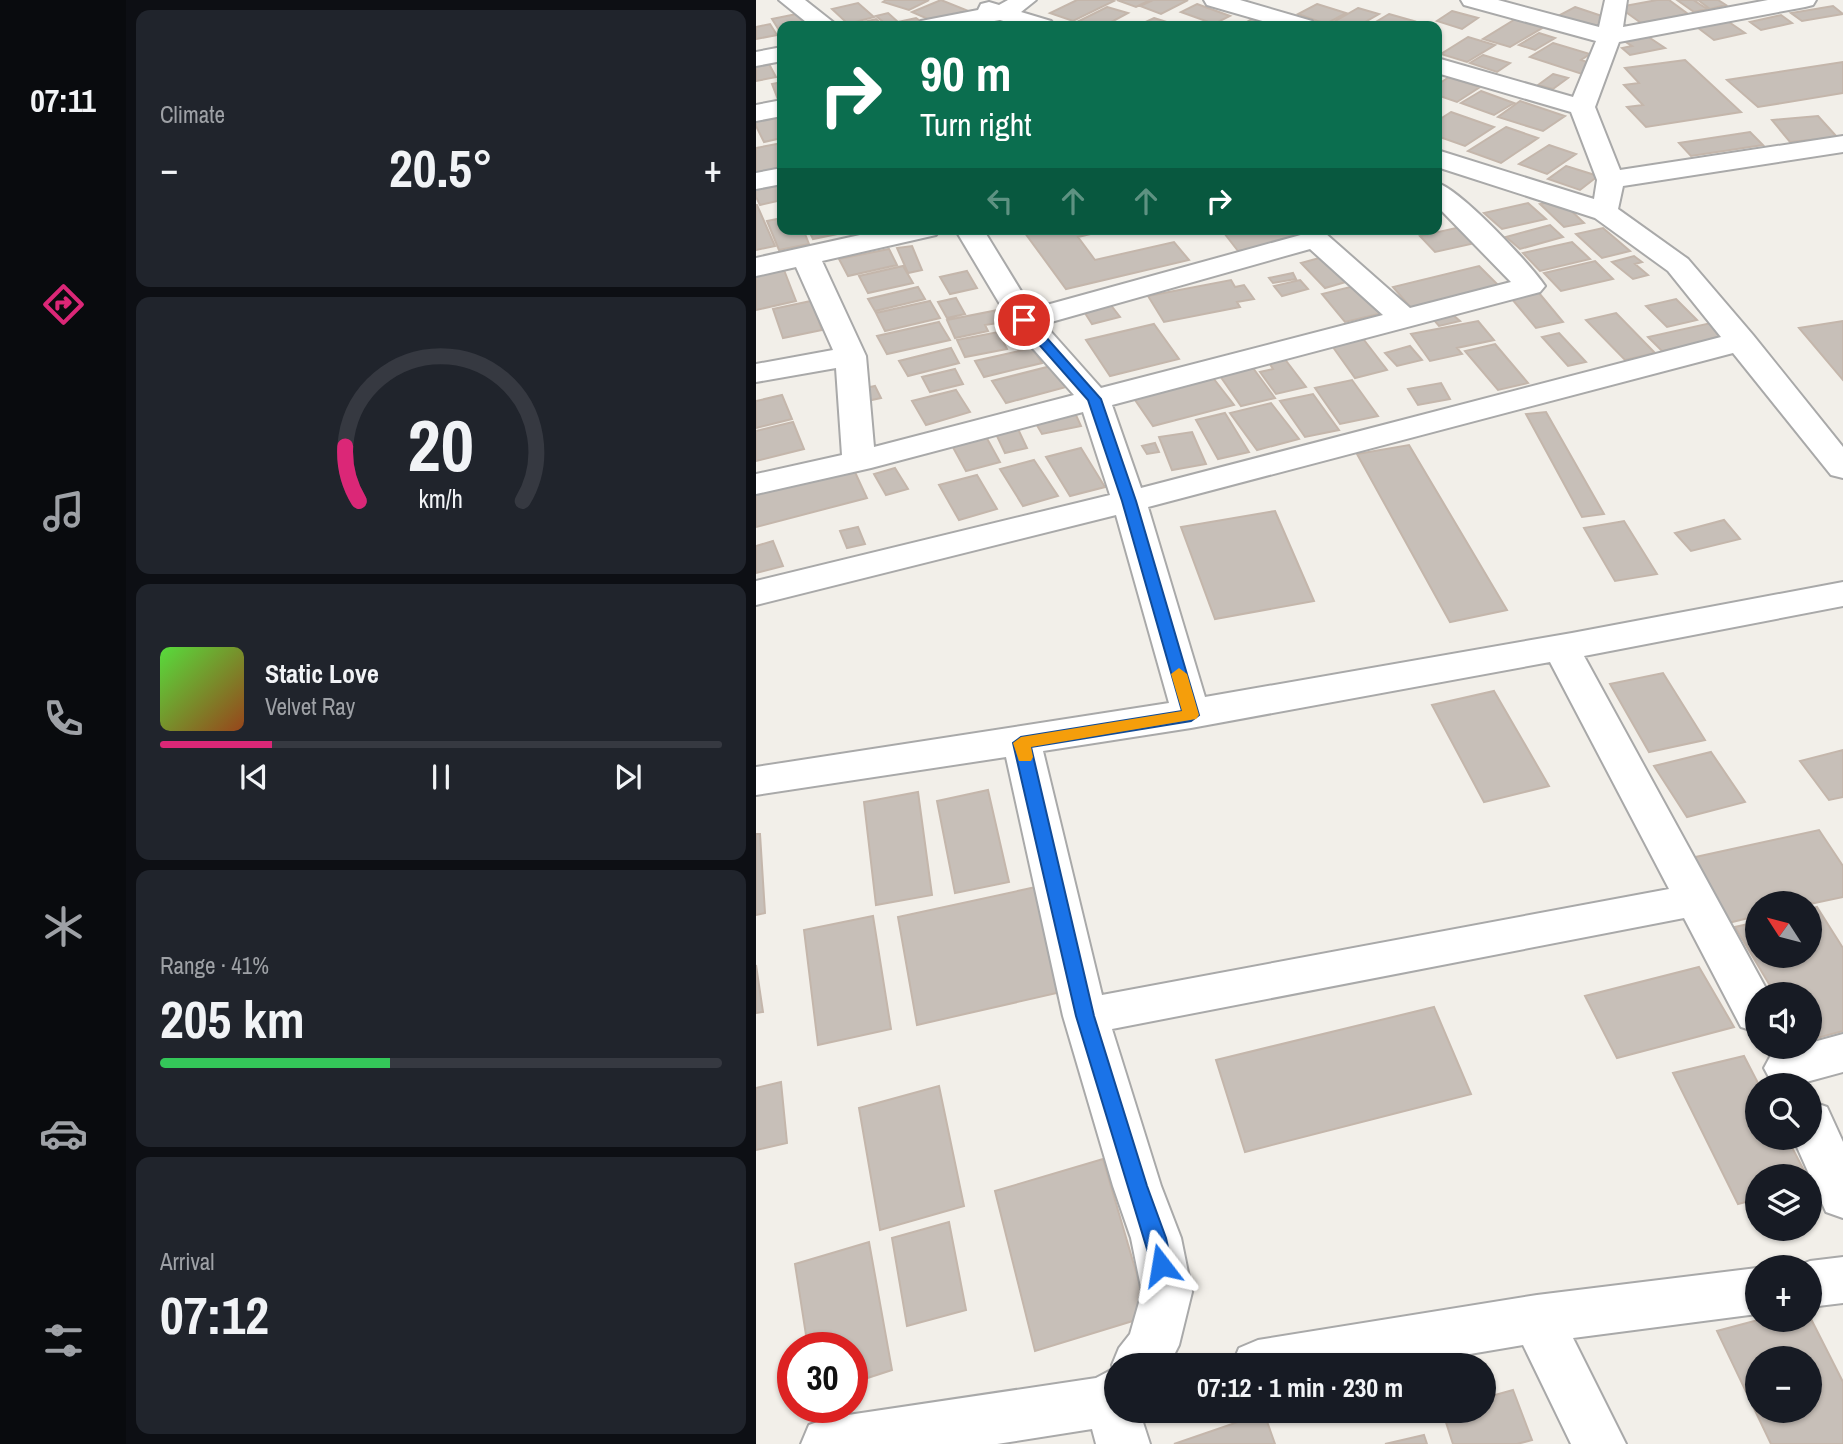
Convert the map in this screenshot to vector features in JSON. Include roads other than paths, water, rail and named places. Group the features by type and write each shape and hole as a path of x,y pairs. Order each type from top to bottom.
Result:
{"street":[{"path":"790,0 819,21"},
{"path":"960,0 1028,21"},
{"path":"957,21 1002,13 1025,0"},
{"path":"1215,0 1254,5 1292,21"},
{"path":"1472,0 1609,37 1805,0"},
{"path":"1605,212 1610,180 1582,107 1609,37 1616,0"},
{"path":"1226,21 1254,5"},
{"path":"756,59 777,55"},
{"path":"1442,66 1582,107"},
{"path":"756,113 777,109"},
{"path":"1610,180 1843,144"},
{"path":"1442,160 1605,212 1678,265 1843,468"},
{"path":"756,181 777,177"},
{"path":"756,484 859,461 1530,286 1442,196"},
{"path":"756,267 899,235"},
{"path":"973,235 1024,320 1094,399 1129,501 1191,715"},
{"path":"1024,320 1308,235"},
{"path":"1312,235 1403,317"},
{"path":"805,256 851,356 859,461"},
{"path":"756,593 1129,501 1742,341"},
{"path":"756,373 851,356"},
{"path":"756,781 1021,743 1191,715 1562,649 1843,594"},
{"path":"1562,649 1745,992"},
{"path":"1021,743 1085,1016 1137,1186 1156,1238 1167,1292 1148,1353"},
{"path":"1085,1016 1694,900"},
{"path":"1785,1067 1843,1053"},
{"path":"1822,1149 1843,1197"},
{"path":"1822,1283 1843,1280"},
{"path":"1331,1353 1537,1319 1745,1293"},
{"path":"1537,1319 1599,1444"},
{"path":"828,1444 1104,1403"}]}
